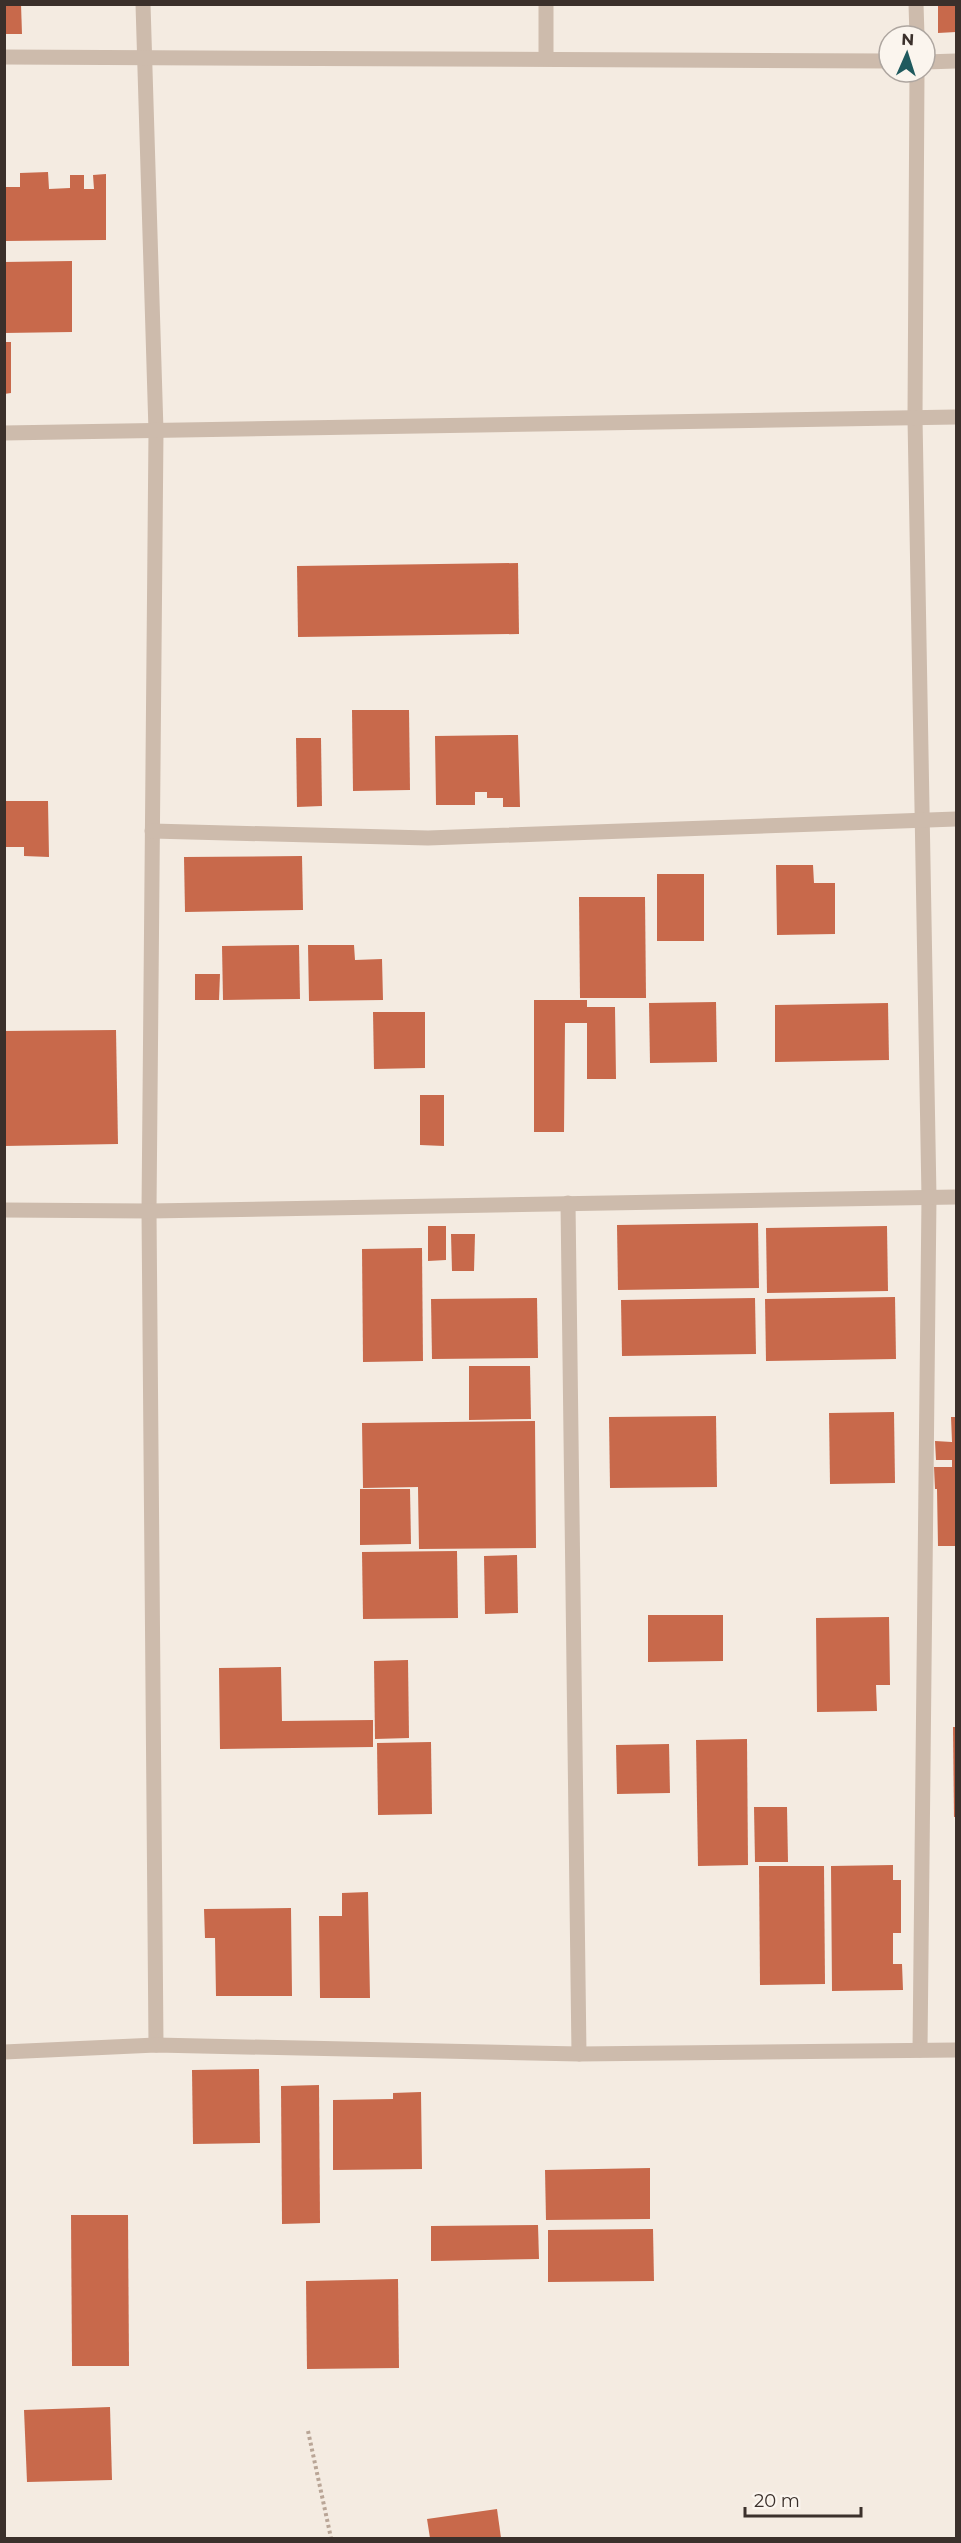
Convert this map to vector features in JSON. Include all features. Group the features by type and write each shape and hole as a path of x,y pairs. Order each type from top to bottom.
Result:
{"street":[{"path":"143,4 156,431 149,1211 156,2045"},
{"path":"546,4 546,58"},
{"path":"916,4 917,24"},
{"path":"4,57 877,61"},
{"path":"937,62 957,62"},
{"path":"917,84 915,418 928,1197 920,2050"},
{"path":"4,433 957,417"},
{"path":"152,831 428,838 957,819"},
{"path":"4,1210 149,1211 957,1197"},
{"path":"568,1203 579,2054"},
{"path":"4,2052 156,2045 579,2054 957,2050"}],"path":[{"path":"308,2431 331,2538"}],"building":[{"path":"4,4 21,4 22,34 4,34"},
{"path":"938,4 956,4 956,32 938,33"},
{"path":"48,172 49,189 70,188 70,175 84,175 84,189 94,189 93,175 106,174 106,240 4,241 4,187 20,187 20,173"},
{"path":"72,261 72,332 4,333 4,262"},
{"path":"4,342 11,342 11,393 4,394"},
{"path":"518,563 519,634 298,637 297,566"},
{"path":"352,710 409,710 410,790 353,791"},
{"path":"518,735 520,807 503,807 503,798 487,798 487,792 475,792 475,805 436,805 435,736"},
{"path":"296,738 321,738 322,806 297,807"},
{"path":"4,801 48,801 49,857 24,856 24,847 4,847"},
{"path":"302,856 303,910 185,912 184,857"},
{"path":"776,865 813,865 814,883 835,883 835,934 777,935"},
{"path":"657,874 704,874 704,941 657,941"},
{"path":"579,897 645,897 646,998 580,998"},
{"path":"299,945 300,999 223,1000 222,946"},
{"path":"308,945 354,945 355,960 382,959 383,1000 309,1001"},
{"path":"195,974 220,974 219,1000 195,1000"},
{"path":"534,1000 587,1000 587,1007 615,1007 616,1079 587,1079 587,1023 565,1023 564,1132 534,1132"},
{"path":"716,1002 717,1062 650,1063 649,1003"},
{"path":"888,1003 889,1060 775,1062 775,1005"},
{"path":"373,1012 425,1012 425,1068 374,1069"},
{"path":"116,1030 118,1144 4,1146 4,1031"},
{"path":"420,1095 444,1095 444,1146 420,1145"},
{"path":"758,1223 759,1288 618,1290 617,1225"},
{"path":"428,1226 446,1226 446,1260 428,1261"},
{"path":"887,1226 888,1291 767,1293 766,1228"},
{"path":"451,1234 475,1234 474,1271 452,1271"},
{"path":"422,1248 423,1361 363,1362 362,1249"},
{"path":"895,1297 896,1359 766,1361 765,1299"},
{"path":"537,1298 538,1358 432,1359 431,1299"},
{"path":"755,1298 756,1354 622,1356 621,1300"},
{"path":"469,1366 530,1366 531,1419 469,1420"},
{"path":"894,1412 895,1483 830,1484 829,1413"},
{"path":"716,1416 717,1487 610,1488 609,1417"},
{"path":"951,1417 956,1417 956,1546 938,1546 937,1489 935,1489 934,1467 952,1467 952,1460 936,1460 935,1441 952,1442"},
{"path":"535,1421 536,1548 419,1549 418,1487 363,1488 362,1423"},
{"path":"360,1489 410,1489 411,1544 360,1545"},
{"path":"457,1551 458,1618 363,1619 362,1552"},
{"path":"517,1555 518,1613 485,1614 484,1556"},
{"path":"648,1615 723,1615 723,1661 648,1662"},
{"path":"889,1617 890,1685 876,1685 877,1711 817,1712 816,1618"},
{"path":"408,1660 409,1738 375,1739 374,1661"},
{"path":"281,1667 282,1721 373,1720 373,1747 220,1749 219,1668"},
{"path":"953,1727 956,1727 956,1817 954,1817"},
{"path":"747,1739 748,1865 698,1866 696,1740"},
{"path":"431,1742 432,1814 378,1815 377,1743"},
{"path":"669,1744 670,1793 617,1794 616,1745"},
{"path":"754,1807 787,1807 788,1862 755,1862"},
{"path":"893,1865 893,1880 901,1880 901,1933 893,1933 893,1964 902,1964 903,1990 832,1991 831,1866"},
{"path":"759,1866 824,1866 825,1984 760,1985"},
{"path":"368,1892 370,1998 320,1998 319,1916 342,1916 342,1893"},
{"path":"291,1908 292,1996 216,1996 215,1938 205,1938 204,1909"},
{"path":"259,2069 260,2143 193,2144 192,2070"},
{"path":"319,2085 320,2223 282,2224 281,2086"},
{"path":"421,2092 422,2169 333,2170 333,2100 393,2099 393,2093"},
{"path":"650,2168 650,2219 546,2220 545,2170"},
{"path":"71,2215 128,2215 129,2366 72,2366"},
{"path":"538,2225 539,2259 431,2261 431,2226"},
{"path":"653,2229 654,2281 548,2282 548,2230"},
{"path":"398,2279 399,2368 307,2369 306,2281"},
{"path":"110,2407 112,2480 27,2482 24,2410"},
{"path":"497,2509 501,2538 430,2538 427,2519"}]}
